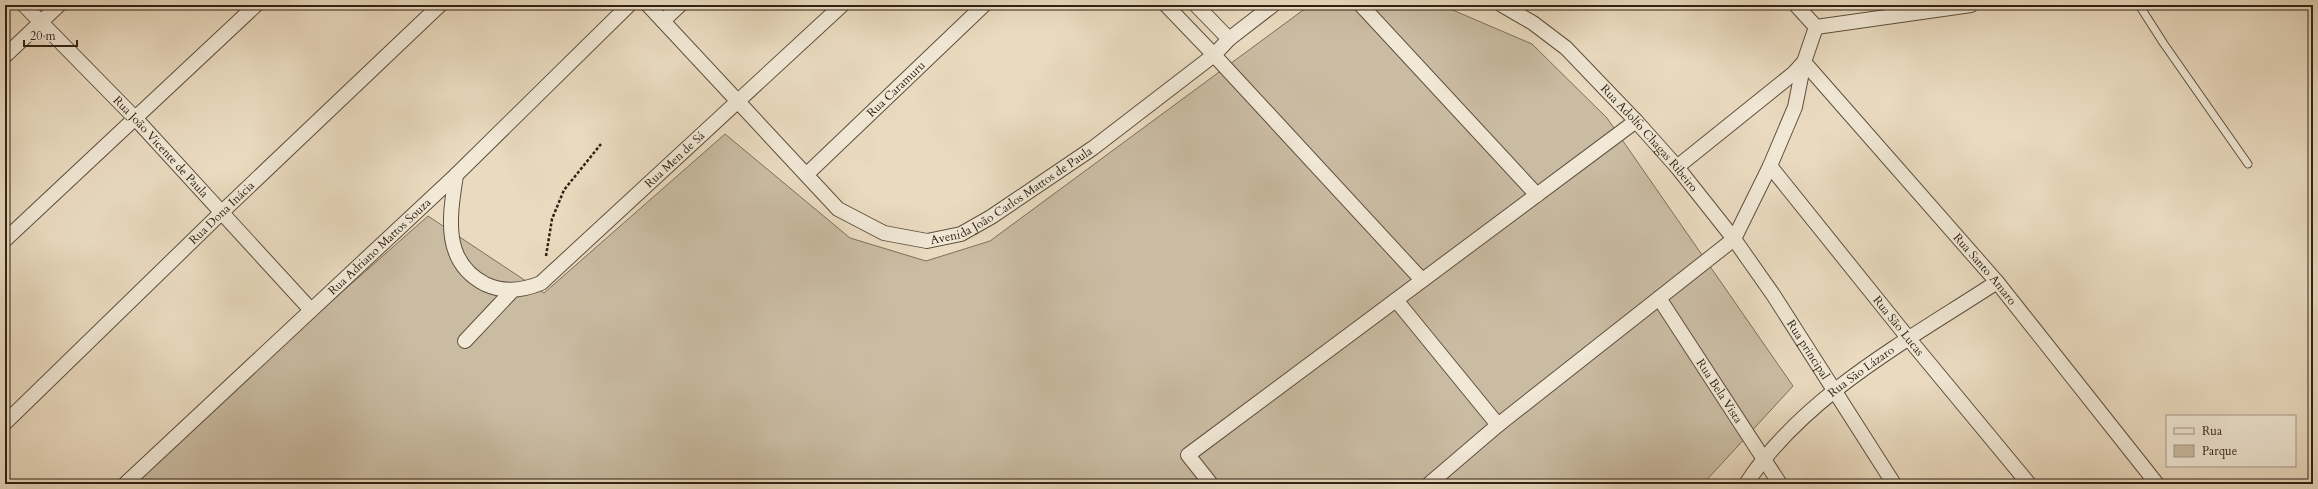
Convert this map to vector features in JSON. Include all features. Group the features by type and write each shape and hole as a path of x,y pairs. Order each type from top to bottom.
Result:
{"street":[{"name":"Rua João Vicente de Paula","path":"24,5 40,23 136,119 311,310"},
{"path":"5,56 59,5"},
{"path":"5,240 136,119 256,5"},
{"name":"Rua Dona Inácia","path":"5,423 221,213 440,5"},
{"name":"Rua Adriano Mattos Souza","path":"125,484 456,175 629,5"},
{"name":"Avenida João Carlos Mattos de Paula","path":"648,5 838,209 884,234 927,241 961,234 991,217 1093,148 1214,54 1229,39 1273,5"},
{"path":"663,21 680,5"},
{"name":"Rua Men de Sá","path":"456,175 450,213 454,249 468,272 496,289 513,290 528,288 541,283 739,102 842,5"},
{"name":"Rua Caramuru","path":"807,174 984,5"},
{"path":"1166,5 1214,54 1421,279"},
{"path":"1196,5 1229,39"},
{"path":"1361,5 1537,195"},
{"name":"Rua Adolfo Chagas Ribeiro","path":"1502,5 1533,23 1566,48 1636,120 1677,167 1734,239 1774,296"},
{"path":"1796,5 1816,27"},
{"path":"1816,27 1971,5"},
{"path":"1429,484 1498,425 1734,239 1770,166 1795,107 1804,62 1816,27"},
{"path":"1677,167 1783,82 1804,62"},
{"name":"Rua Santo Amaro","path":"1804,62 1998,282 2157,484"},
{"path":"1211,484 1188,455 1396,300 1421,279 1537,195 1636,120"},
{"name":"Rua São Lucas","path":"1770,166 1909,339 2030,484"},
{"name":"Rua São Lázaro","path":"1746,484 1763,458 1833,390 1998,282"},
{"path":"465,341 513,290"},
{"name":"Rua principal","path":"1774,296 1894,484"},
{"name":"Rua Bela Vista","path":"1659,298 1780,484"},
{"path":"1396,300 1498,425"}],"lane":[{"path":"2139,5 2164,44 2248,164"}],"path":[{"path":"545,260 552,219 564,190 601,144"}],"green space":[{"path":"1310,5 1441,5 1532,44 1607,118 1793,386 1703,484 125,484 428,216 544,293 725,134 850,238 926,261 990,241"}]}
